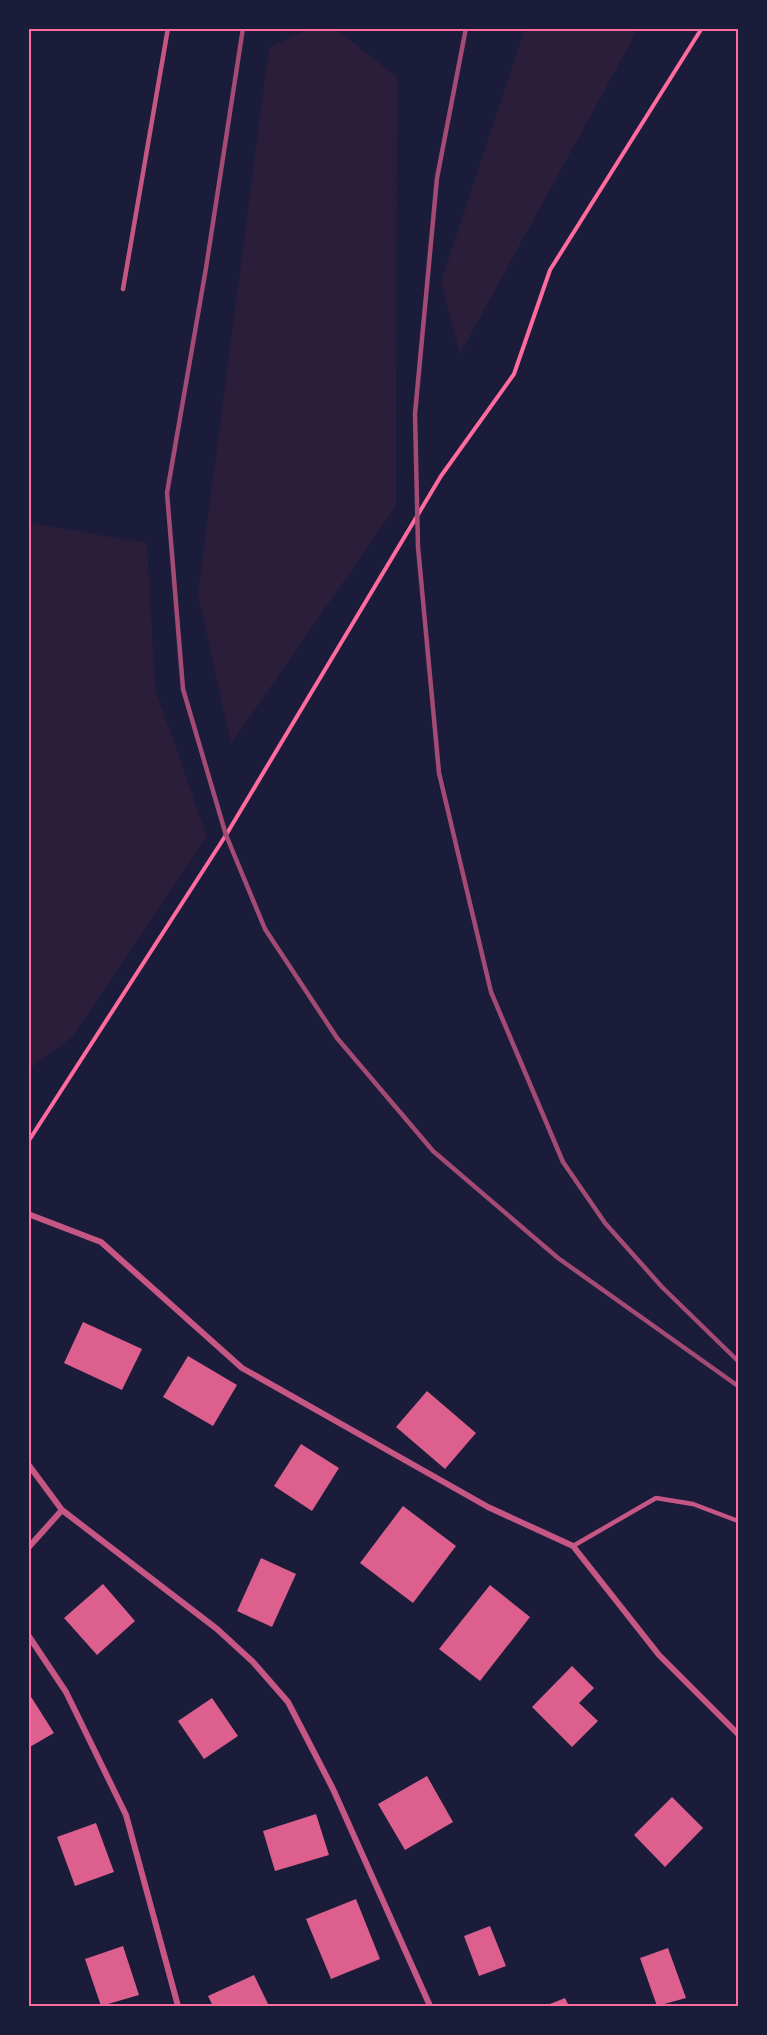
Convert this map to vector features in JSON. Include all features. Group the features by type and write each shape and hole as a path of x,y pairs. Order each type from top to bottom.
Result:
{"street":[{"path":"28,1214 101,1242 242,1368 488,1507 573,1545 659,1655 738,1734"},
{"path":"28,1464 62,1510 217,1629 253,1662 288,1702 333,1789 430,2007"},
{"path":"28,1548 62,1510"},
{"path":"28,1635 66,1692 126,1815 178,2007"}],"lane":[{"path":"123,289 168,28"},
{"path":"573,1545 656,1498 693,1504 738,1521"}],"path":[{"path":"28,1142 226,835 441,476 514,374 550,270 702,28"}],"shaded area":[{"path":"310,28 336,29 397,77 396,506 231,744 198,594 269,48"},
{"path":"525,29 638,29 460,354 441,282"},
{"path":"29,523 147,543 155,688 207,837 72,1037 29,1069"}],"building":[{"path":"83,1322 142,1349 122,1390 64,1363"},
{"path":"188,1356 237,1385 213,1426 163,1397"},
{"path":"427,1391 476,1433 445,1469 396,1427"},
{"path":"301,1444 339,1468 312,1511 274,1486"},
{"path":"403,1506 456,1546 413,1603 360,1563"},
{"path":"261,1558 296,1574 272,1627 237,1611"},
{"path":"103,1584 135,1621 97,1655 64,1618"},
{"path":"490,1585 530,1617 480,1681 439,1649"},
{"path":"572,1666 594,1688 579,1703 598,1721 572,1747 532,1707"},
{"path":"28,1692 54,1733 28,1748"},
{"path":"212,1698 238,1736 204,1759 178,1721"},
{"path":"427,1776 453,1822 405,1850 378,1804"},
{"path":"672,1797 703,1828 665,1867 634,1835"},
{"path":"316,1814 329,1855 275,1871 263,1831"},
{"path":"96,1823 114,1872 75,1886 57,1837"},
{"path":"356,1899 380,1959 331,1979 306,1919"},
{"path":"490,1926 506,1966 479,1976 464,1936"},
{"path":"123,1946 139,1995 101,2006 85,1959"},
{"path":"668,1948 686,1998 657,2006 640,1958"},
{"path":"254,1975 269,2006 213,2006 208,1996"},
{"path":"565,1998 569,2006 545,2006"}],"railway":[{"path":"243,28 206,268 167,493 183,689 226,835 265,929 337,1038 433,1151 558,1258 738,1386"},
{"path":"466,28 437,178 415,414 418,547 439,773 491,992 563,1162 605,1223 662,1287 738,1361"}]}
